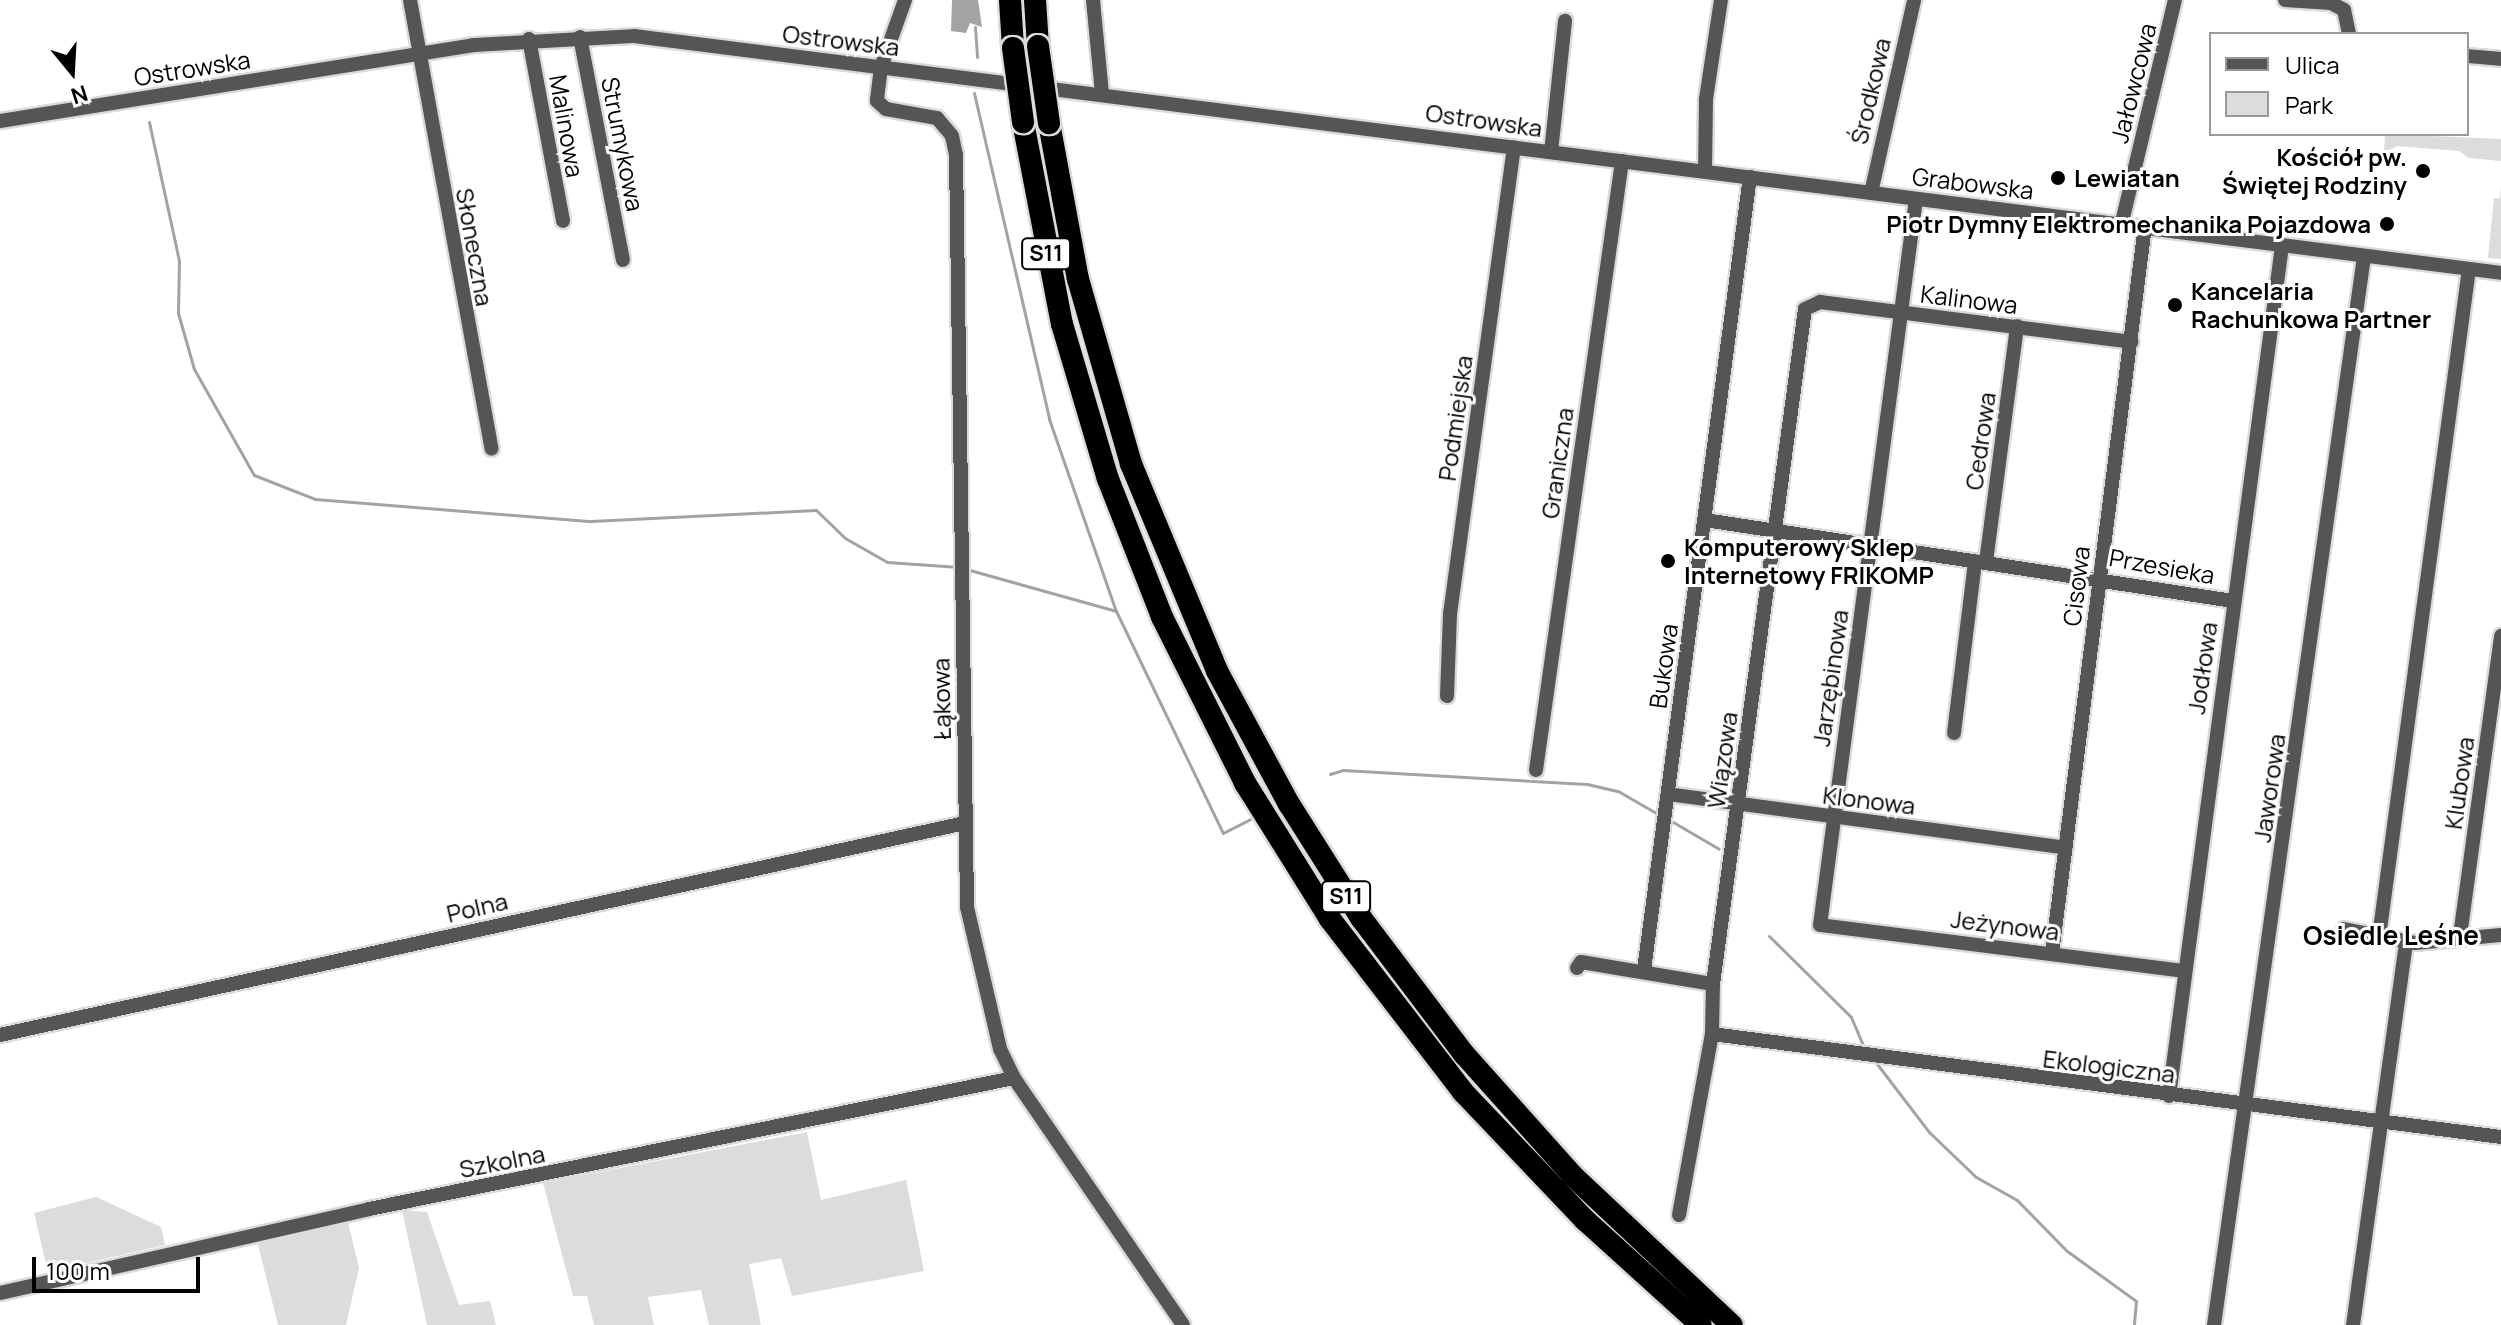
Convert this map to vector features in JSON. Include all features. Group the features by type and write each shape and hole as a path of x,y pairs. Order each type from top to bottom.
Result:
{"highway":[{"name":"S11","path":"1010,0 1023,122 1062,324 1108,479 1162,617 1245,783 1330,919 1463,1092 1585,1220 1701,1325"},
{"name":"S11","path":"1035,0 1049,123 1078,279 1131,464 1211,658 1289,804 1399,972 1500,1097 1572,1175 1732,1325"}],"street":[{"name":"Słoneczna","path":"410,0 492,449"},
{"path":"881,67 905,0"},
{"path":"1093,0 1102,94"},
{"path":"1705,171 1706,99 1721,0"},
{"name":"Środkowa","path":"1871,193 1914,0"},
{"name":"Jałowcowa","path":"2122,222 2175,0"},
{"path":"2285,0 2331,3 2344,10 2349,32"},
{"path":"1551,152 1565,21"},
{"name":"Strumykowa","path":"580,37 623,260"},
{"name":"Ostrowska","path":"0,121 418,53 529,39 655,38 1677,168"},
{"name":"Malinowa","path":"529,39 563,221"},
{"path":"2469,56 2501,59"},
{"name":"Łąkowa","path":"881,67 877,93 881,106 937,118 952,136 956,155 967,907 1000,1049 1014,1078 1183,1325"},
{"name":"Podmiejska","path":"1447,696 1450,614 1514,147"},
{"name":"Graniczna","path":"1536,770 1622,161"},
{"name":"Grabowska","path":"1677,168 2122,222 2282,246 2501,273"},
{"name":"Bukowa","path":"1644,970 1750,177"},
{"name":"Jarzębinowa","path":"1820,925 1916,199"},
{"name":"Cisowa","path":"2052,953 2145,226"},
{"name":"Jodłowa","path":"2169,1096 2282,246"},
{"name":"Jaworowa","path":"2214,1325 2242,1105 2364,256"},
{"path":"2379,937 2469,269"},
{"name":"Kalinowa","path":"1805,309 1820,302 2131,342"},
{"name":"Wiązowa","path":"1679,1215 1712,1034 1713,984 1805,309"},
{"name":"Cedrowa","path":"1954,733 2017,326"},
{"name":"Przesieka","path":"1705,520 1871,547 2099,577 2233,601"},
{"name":"Klubowa","path":"2460,936 2501,636"},
{"name":"Klonowa","path":"1668,794 2065,848"},
{"name":"Polna","path":"0,1035 965,823"},
{"name":"Jeżynowa","path":"1820,925 2184,971"},
{"path":"2344,929 2406,942 2501,935"},
{"path":"2353,1325 2406,942"},
{"path":"1577,968 1581,962 1644,970 1713,984"},
{"name":"Ekologiczna","path":"1712,1034 2501,1137"},
{"name":"Szkolna","path":"0,1293 369,1209 1014,1078"}],"green space":[{"path":"2385,136 2501,139 2501,161 2469,158 2459,151 2397,146 2384,153"},
{"path":"2501,185 2501,259 2488,258 2494,198 2500,198"},
{"path":"807,1132 821,1200 906,1180 924,1271 792,1296 781,1258 749,1264 761,1325 709,1325 701,1290 648,1297 654,1325 594,1325 587,1296 573,1296 543,1183"},
{"path":"96,1197 161,1227 165,1245 48,1272 34,1213"},
{"path":"402,1210 427,1212 459,1305 490,1301 496,1325 427,1325"},
{"path":"348,1222 359,1268 346,1325 278,1325 257,1241"}],"shaded area":[{"path":"952,0 978,0 982,27 970,23 966,33 951,31"}],"waterway":[{"path":"975,27 977,57"},
{"path":"974,93 1049,419 1116,611 1223,833 1250,819"},
{"path":"149,122 179,261 178,313 194,369 254,475 315,499 591,521 816,510 845,538 887,562 959,567"},
{"path":"966,569 1116,611"},
{"path":"1330,774 1343,770 1587,784 1618,791 1656,813"},
{"path":"1673,822 1719,849"},
{"path":"1769,936 1851,1017 1864,1047"},
{"path":"1874,1060 1929,1132 1976,1177 2017,1200 2067,1251 2136,1301 2134,1325"}],"place":[{"name":"Kościół pw. Świętej Rodziny","path":"2423,171"},
{"name":"Lewiatan","path":"2058,178"},
{"name":"Piotr Dymny Elektromechanika Pojazdowa","path":"2387,224"},
{"name":"Kancelaria Rachunkowa Partner","path":"2175,305"},
{"name":"Komputerowy Sklep Internetowy FRIKOMP","path":"1668,561"}],"district":[{"name":"Osiedle Leśne","path":"2391,936"}]}
